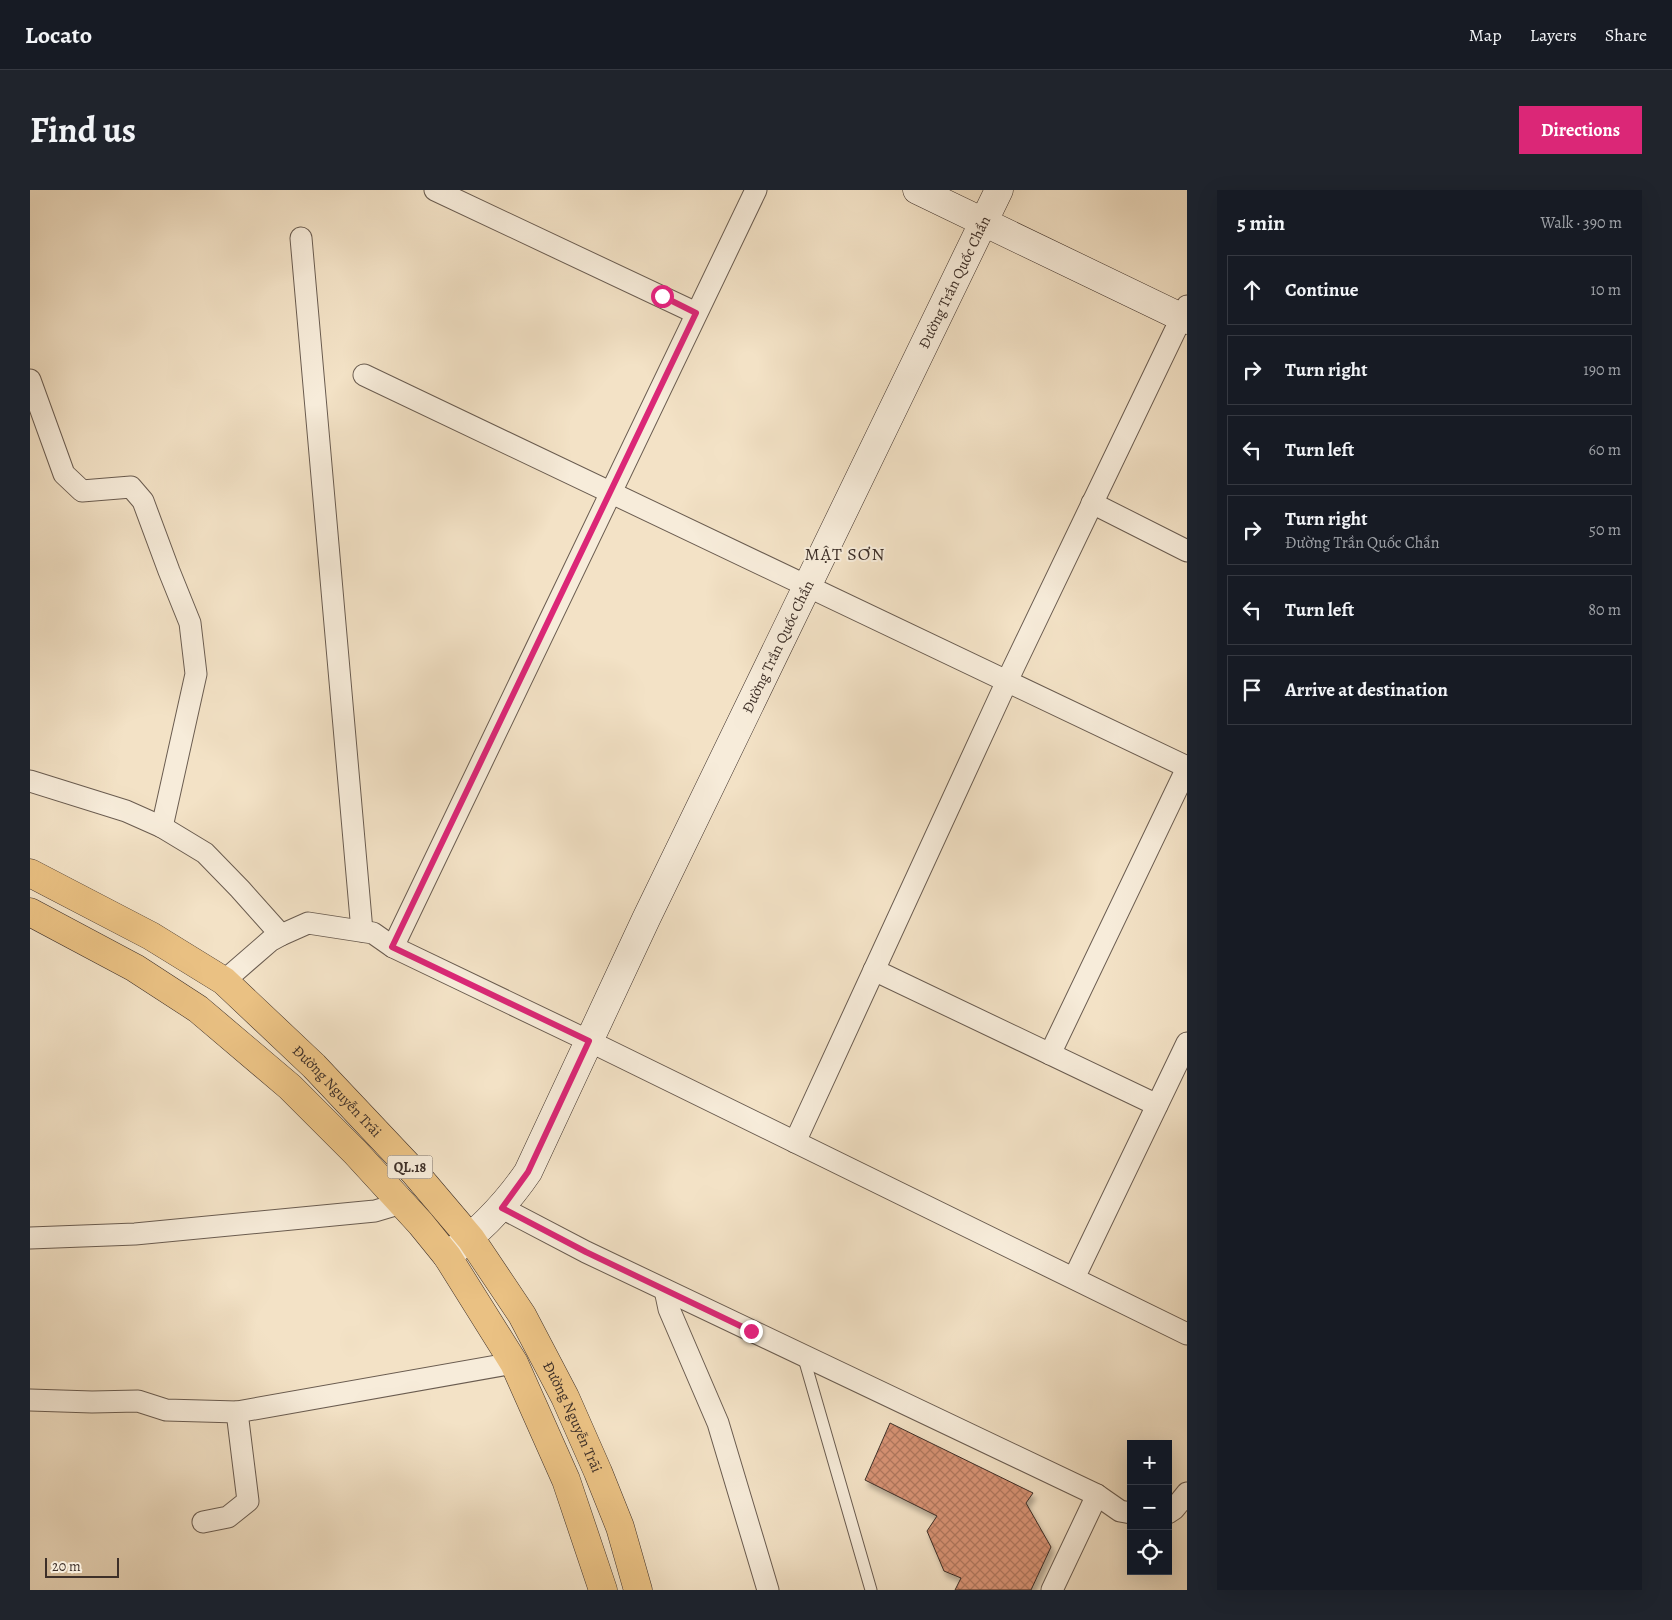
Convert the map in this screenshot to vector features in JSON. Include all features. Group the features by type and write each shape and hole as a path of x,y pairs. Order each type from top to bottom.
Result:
{"highway":[{"name":"Đường Nguyễn Trãi","path":"30,873 151,936 224,981 314,1066 415,1173 470,1239 522,1316 565,1397 598,1472 620,1527 638,1590"},
{"name":"Đường Nguyễn Trãi","path":"30,912 135,968 198,1009 290,1087 355,1152 448,1256 514,1363 566,1480 603,1590"}],"main road":[{"path":"917,190 984,221 999,190"},
{"name":"Đường Trần Quốc Chẩn","path":"448,1256 470,1239 502,1208 528,1172 646,919 984,221 1185,315"}],"street":[{"path":"435,190 696,313"},
{"path":"392,947 756,190"},
{"path":"301,238 362,931"},
{"path":"795,1142 1007,681 1185,315"},
{"path":"364,375 1187,767 1050,1054"},
{"path":"30,380 64,474 82,491 131,487 143,501 168,571 190,623 196,674 162,826"},
{"path":"1092,503 1187,551"},
{"path":"30,781 126,811 162,826 205,854 240,889 281,935"},
{"path":"224,981 270,941 308,923 373,933 392,947 589,1041 1187,1334"},
{"path":"874,970 1157,1105"},
{"path":"1074,1278 1187,1044"},
{"path":"30,1238 135,1234 375,1211 402,1203"},
{"path":"502,1208 586,1252 1097,1495 1120,1511 1127,1512"},
{"path":"665,1290 669,1309 718,1423 768,1590"},
{"path":"30,1400 138,1401 166,1410 237,1412 514,1363"},
{"path":"203,1522 228,1517 248,1501 237,1412"},
{"path":"1172,1510 1187,1493"},
{"path":"1052,1590 1097,1495"}],"lane":[{"path":"803,1356 871,1590"}],"building":[{"path":"890,1423 1033,1493 1026,1503 1051,1547 1031,1590 955,1590 961,1578 944,1571 927,1531 937,1516 865,1480"}],"district":[{"name":"MẬT SƠN","path":"845,554"}],"route":[{"path":"662,296 696,313 392,947 589,1041 528,1172 502,1208 586,1252 751,1331"}]}
